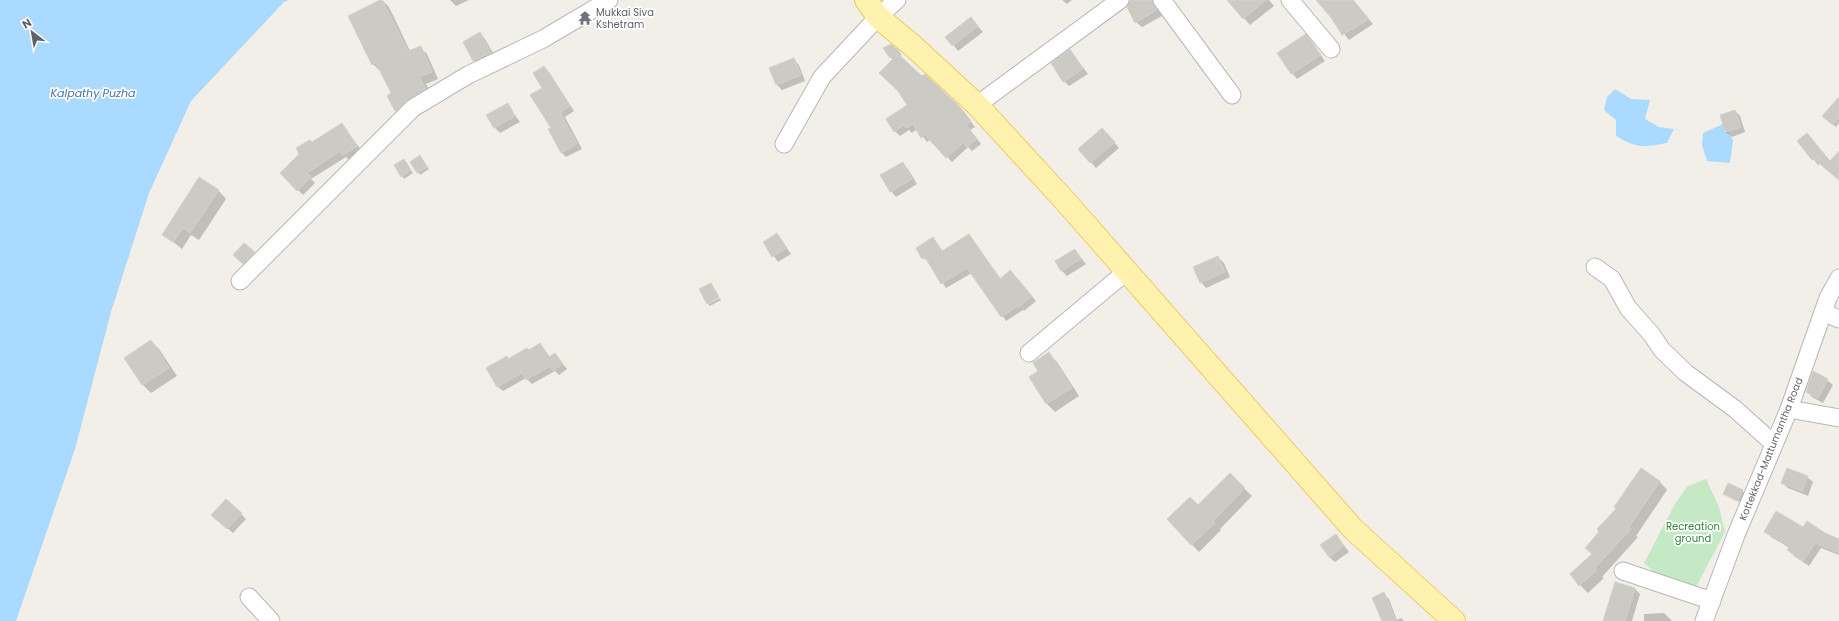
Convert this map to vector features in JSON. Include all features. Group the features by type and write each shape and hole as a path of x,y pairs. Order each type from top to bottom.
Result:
{"main road":[{"path":"872,9 976,106 1066,202 1353,529 1454,621"}],"street":[{"path":"240,281 412,108 468,75 543,39 609,0"},
{"path":"784,144 822,77 872,9 897,0"},
{"path":"976,106 1120,0"},
{"path":"1162,0 1232,95"},
{"path":"1290,0 1331,49"},
{"path":"1595,267 1612,279 1628,308 1652,335 1662,350 1686,373 1735,409 1774,444"},
{"path":"1029,353 1127,271"},
{"name":"Kottekkad-Mattumantha Road","path":"1704,621 1736,536 1789,409 1828,298 1839,278"},
{"path":"1823,312 1839,320"},
{"path":"1789,409 1839,418"},
{"path":"1623,571 1712,601"},
{"path":"250,597 271,621"}],"green space":[{"name":"Recreation ground","path":"1706,479 1719,507 1725,532 1696,587 1660,577 1644,563 1675,504 1688,486"}],"water":[{"name":"Kalpathy Puzha","path":"0,0 289,0 284,2 191,101 149,193 111,312 75,449 16,621 0,621"},
{"path":"1615,89 1631,99 1650,100 1645,119 1659,127 1674,129 1667,143 1641,146 1630,143 1616,136 1616,120 1604,110 1607,97"},
{"path":"1723,124 1733,140 1730,163 1707,161 1702,145 1703,133"}],"building":[{"path":"382,0 408,51 421,46 432,72 419,77 426,89 408,100 395,111 387,96 391,93 376,63 372,65 348,16"},
{"path":"1130,0 1152,0 1157,10 1135,23 1127,7"},
{"path":"1227,0 1266,0 1243,19"},
{"path":"1316,0 1353,0 1369,19 1342,35 1332,19"},
{"path":"971,17 978,26 952,46 945,37"},
{"path":"480,32 491,53 473,61 463,42"},
{"path":"1306,34 1321,55 1291,74 1277,53"},
{"path":"891,44 900,52 890,58 883,48"},
{"path":"1070,49 1083,69 1063,82 1051,63"},
{"path":"898,54 922,76 925,74 959,106 971,121 966,125 977,139 967,147 963,143 946,158 925,135 921,138 913,124 906,128 904,125 894,132 886,119 907,105 898,91 879,73"},
{"path":"794,58 801,75 776,85 769,68"},
{"path":"544,66 570,106 560,112 577,144 561,153 548,129 551,128 530,95 542,88 533,73"},
{"path":"1839,97 1839,118 1833,125 1822,116"},
{"path":"508,103 515,116 494,128 486,115"},
{"path":"1735,110 1741,127 1725,132 1720,115"},
{"path":"342,123 357,146 343,155 340,151 307,173 311,177 297,191 280,173 299,154 296,148 310,140 312,142"},
{"path":"1102,128 1115,142 1090,163 1078,149"},
{"path":"1807,133 1830,161 1839,151 1839,180 1814,159 1812,160 1797,141"},
{"path":"420,155 427,167 417,173 410,162"},
{"path":"404,159 411,170 401,177 394,165"},
{"path":"903,162 912,179 890,192 880,175"},
{"path":"199,177 219,190 190,233 183,228 173,242 162,235"},
{"path":"777,233 787,248 772,257 763,242"},
{"path":"969,234 1000,279 1010,270 1032,296 1019,307 1018,306 1001,317 967,268 941,284 925,257 922,259 916,248 933,237 942,251"},
{"path":"244,243 255,252 243,264 233,255"},
{"path":"1075,249 1081,259 1061,271 1055,261"},
{"path":"1218,256 1225,272 1200,283 1193,267"},
{"path":"711,283 719,297 707,304 699,289"},
{"path":"151,340 169,368 142,385 124,358"},
{"path":"540,343 549,357 555,353 563,364 553,371 550,366 526,380 522,373 497,387 486,368 507,356 508,359 527,348 529,350"},
{"path":"1049,352 1072,388 1046,404 1029,377 1038,371 1033,363"},
{"path":"1813,371 1828,379 1818,398 1806,392"},
{"path":"1641,468 1660,481 1629,527 1631,529 1595,568 1597,570 1579,586 1570,574 1592,554 1585,548 1599,532 1597,529 1616,509 1614,507"},
{"path":"1787,468 1808,476 1802,491 1781,483"},
{"path":"1230,473 1245,488 1213,521 1215,523 1191,545 1167,519 1190,497 1198,505"},
{"path":"1728,483 1743,490 1737,501 1723,494"},
{"path":"226,499 242,513 227,529 211,515"},
{"path":"1776,511 1803,527 1807,521 1825,533 1839,539 1839,553 1815,543 1803,561 1787,550 1790,546 1764,532"},
{"path":"1336,534 1344,546 1329,557 1320,545"},
{"path":"1615,582 1635,588 1625,621 1603,621"},
{"path":"1384,592 1396,621 1382,621 1372,598"}],"place":[{"name":"Mukkai Siva Kshetram","path":"585,18"}]}
